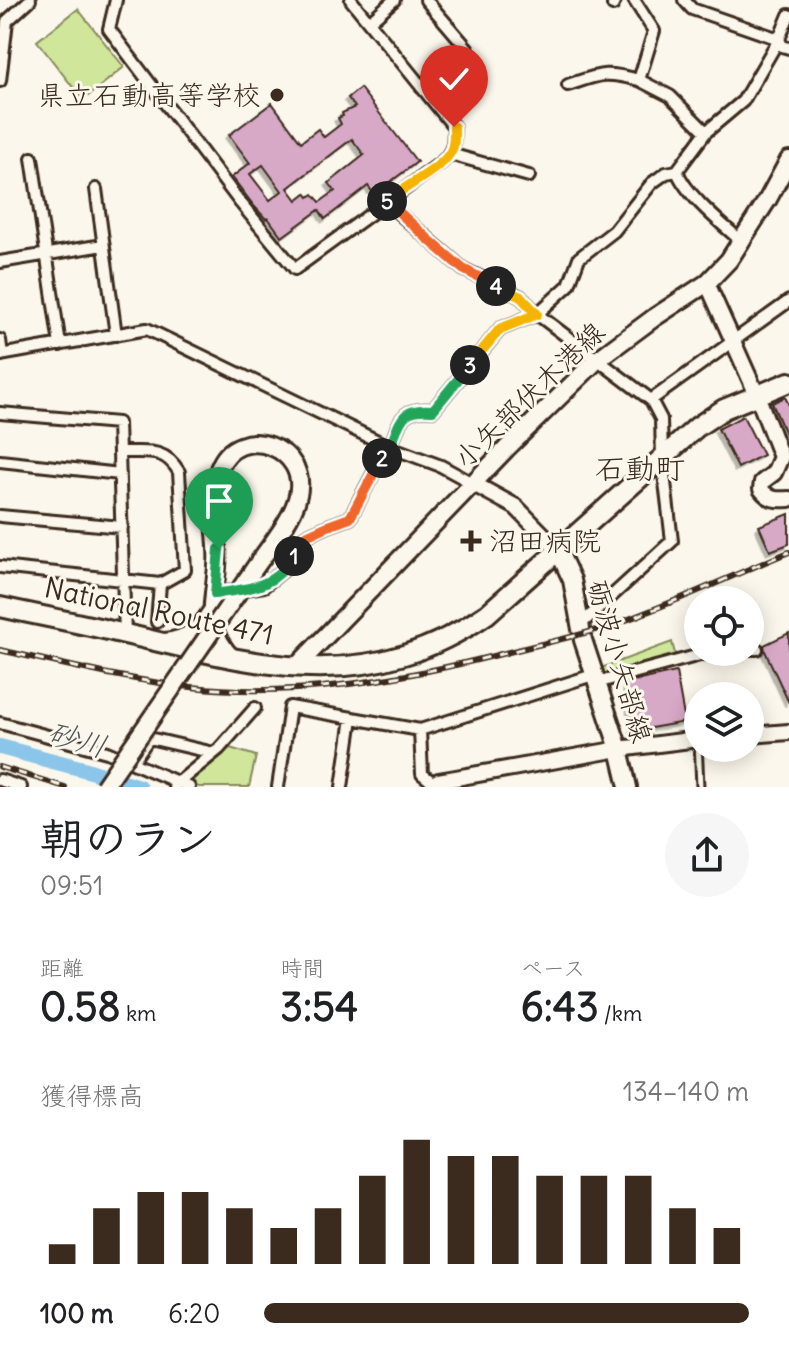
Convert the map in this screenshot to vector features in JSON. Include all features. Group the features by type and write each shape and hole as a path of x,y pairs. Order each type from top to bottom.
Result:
{"highway":[{"name":"National Route 471","path":"0,607 233,659 297,666 373,663 419,651 443,641 487,614 697,427 715,415 789,382"}],"main road":[{"name":"小矢部伏木港線","path":"297,666 506,449 597,360 707,283 729,260 789,160"},
{"path":"104,787 294,508 299,491 297,472 293,462 278,448 267,444 246,445 237,448 222,462 215,494 218,560 211,612 192,634 158,642"},
{"name":"砺波小矢部線","path":"558,550 572,580 580,625 628,787"},
{"path":"211,612 216,634 233,659"}],"street":[{"path":"0,81 7,21 30,0"},
{"path":"116,0 109,29 239,201 295,269 442,162 454,145 454,127 351,0"},
{"path":"369,22 394,0"},
{"path":"421,86 468,49 426,0"},
{"path":"634,0 654,31 639,80"},
{"path":"684,0 692,9 779,39 782,46 789,48"},
{"path":"215,594 264,586 286,568 306,536 350,518 403,417 415,408 433,410 500,329 537,314 569,285 579,258 614,231 652,183 666,173 677,171 706,132 743,101 779,39 789,15"},
{"path":"568,85 602,74 639,80 670,96 706,132"},
{"path":"450,154 529,176"},
{"path":"32,158 60,345"},
{"path":"677,171 689,190 741,241"},
{"path":"96,189 116,335"},
{"path":"387,201 463,269 521,297 537,314 651,400 661,419 662,457 672,541 580,625"},
{"path":"0,262 103,245"},
{"path":"707,283 785,458 774,473 762,482 761,489 766,496 776,500 789,499"},
{"path":"651,400 789,301"},
{"path":"0,340 1,355 147,329 389,447 441,466 516,507 558,550"},
{"path":"0,413 118,423 125,634"},
{"path":"0,567 160,584 185,570 179,472 172,460 160,453 119,452"},
{"path":"0,461 120,474"},
{"path":"0,516 122,527"},
{"path":"157,622 160,584"},
{"path":"278,787 290,707 420,730 595,679 684,658"},
{"path":"175,785 214,753 255,708"},
{"path":"342,787 352,718"},
{"path":"0,723 107,752 175,785 189,787"},
{"path":"420,730 422,774 435,786 438,781 684,741"},
{"path":"764,734 789,732"},
{"path":"132,762 149,738 214,753"},
{"path":"0,780 21,787"}],"lane":[{"path":"699,762 700,787"}],"green space":[{"path":"78,9 124,67 83,100 37,41"},
{"path":"672,642 676,658 601,677 598,669"},
{"path":"230,748 256,756 249,787 194,785 195,775"}],"building":[{"path":"360,88 417,162 374,194 368,186 325,219 319,210 282,237 232,177 250,163 229,135 272,103 301,142 318,129 324,137 341,124 338,118 343,116 342,113 355,107 348,98","holes":["352,139 364,155 329,183 335,191 320,202 313,194 309,197 306,193 297,200 288,188","263,165 282,191 270,200 250,174"]},
{"path":"785,397 789,405 789,443 772,403"},
{"path":"743,416 763,455 738,468 718,429"},
{"path":"789,514 789,544 770,551 759,526"},
{"path":"789,633 789,703 765,651 764,645"},
{"path":"676,672 684,722 634,731 626,683"}],"waterway":[{"name":"砂川","path":"0,747 139,787"}],"railway":[{"path":"0,650 119,676 191,687 271,690 351,684 470,662 602,628 789,552"},
{"path":"0,767 65,787"}],"place":[{"name":"県立石動高等学校","path":"277,95"},
{"name":"沼田病院","path":"471,541"}],"district":[{"name":"石動町","path":"640,469"}],"route":[{"path":"219,549 215,594 264,586 286,568 306,536 350,518 390,447 403,417 415,408 433,410 500,329 537,314 521,297 463,269 387,201 450,154 454,145 454,127"}]}
